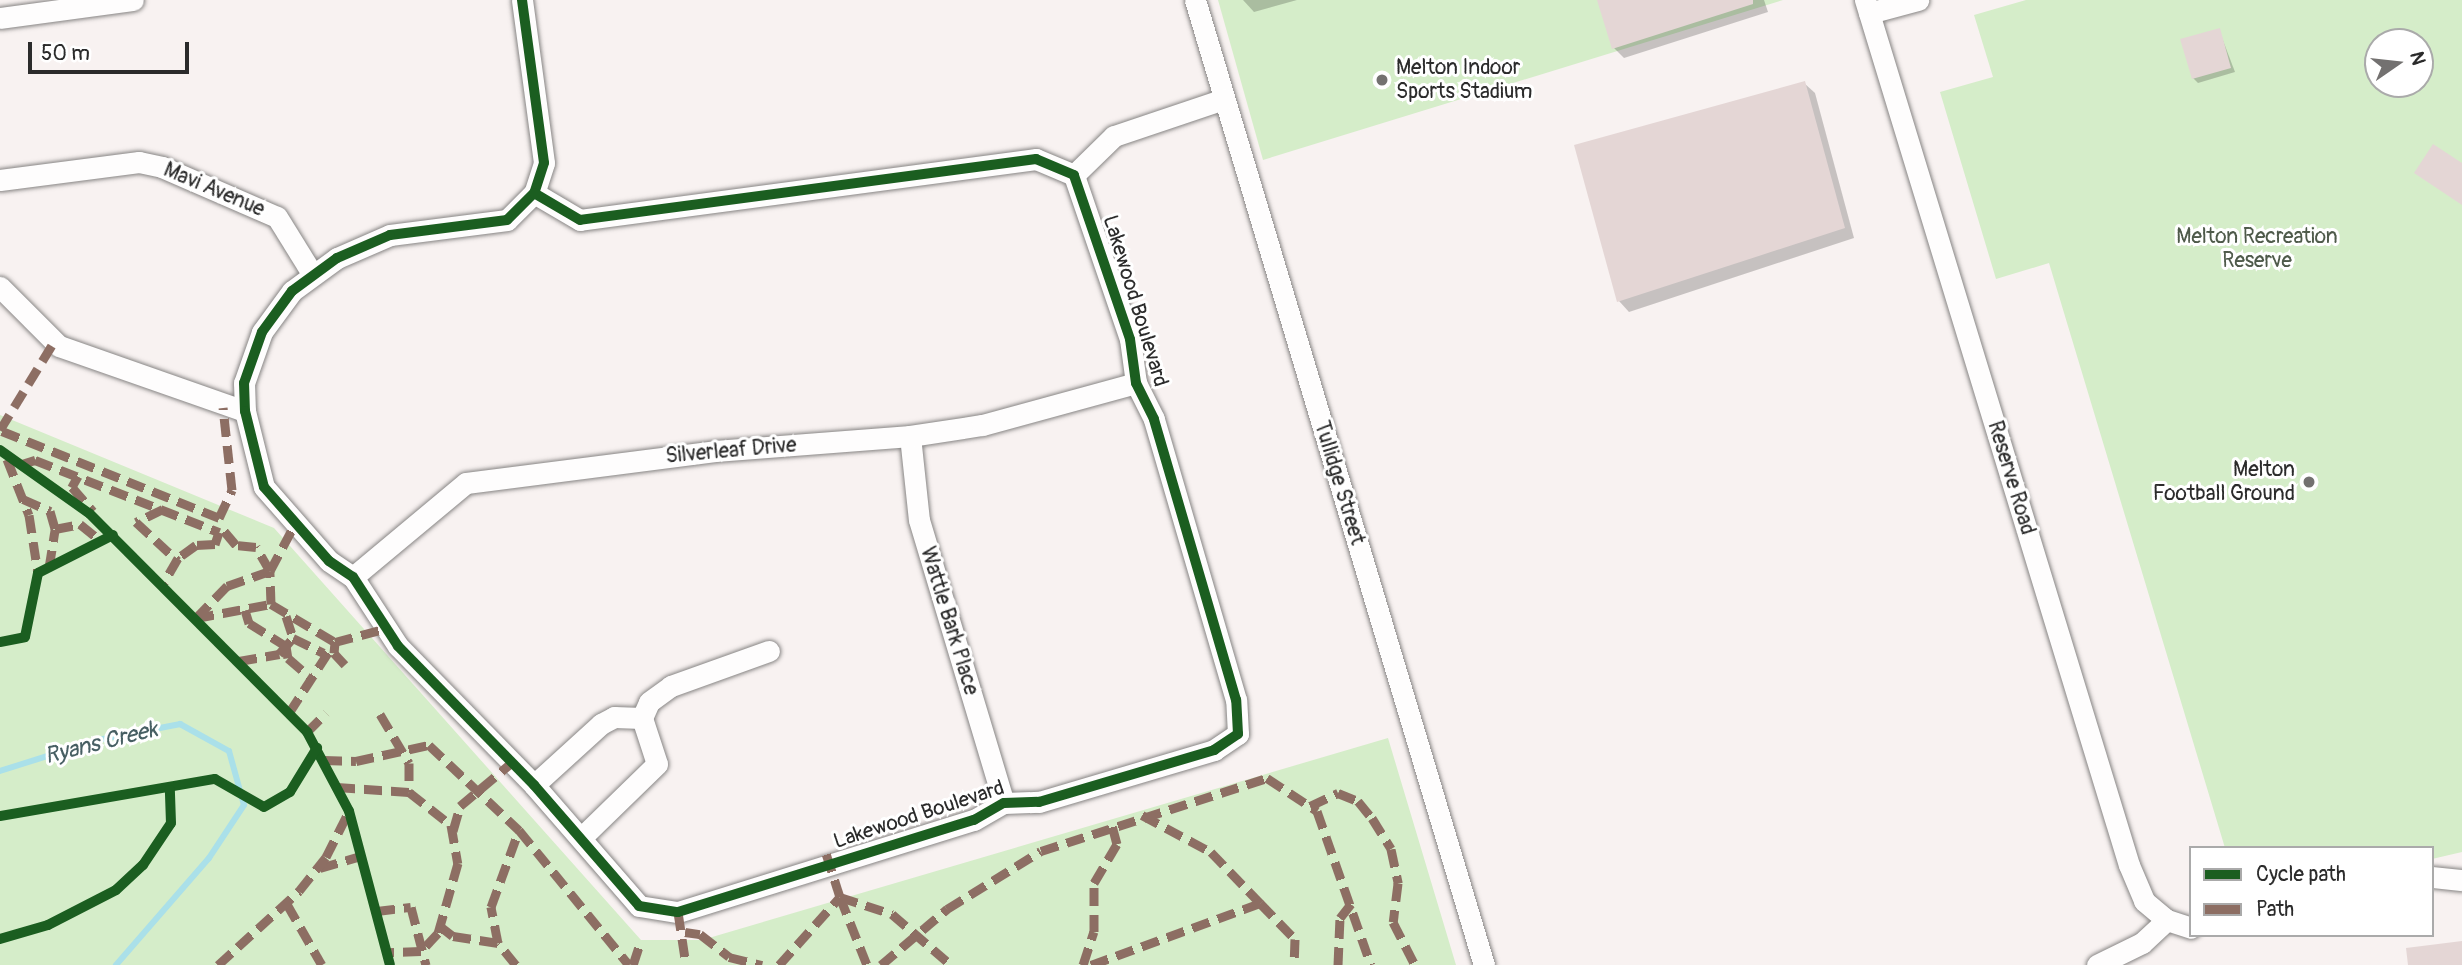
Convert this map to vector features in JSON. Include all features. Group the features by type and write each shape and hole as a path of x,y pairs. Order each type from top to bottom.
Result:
{"street":[{"path":"0,18 48,6 132,0"},
{"path":"522,0 544,163 534,193 580,220 1036,159 1074,175 1114,136 1224,99"},
{"name":"Tullidge Street","path":"1195,0 1484,965"},
{"path":"1867,6 1918,0"},
{"name":"Reserve Road","path":"1867,6 2129,865 2144,901 2166,920 2189,927"},
{"name":"Mavi Avenue","path":"0,180 139,162 162,167 277,217 313,275"},
{"name":"Lakewood Boulevard","path":"534,193 507,220 390,235 313,275 292,291 262,332 244,383 245,411 264,487 329,561 353,577 398,646 534,785 582,837 639,906 678,912 974,820 1004,803 1039,802 1214,750 1238,734 1228,674 1154,419 1136,383 1130,340 1074,175"},
{"path":"0,287 59,346 211,404 245,411"},
{"name":"Silverleaf Drive","path":"353,577 467,483 715,451 910,436 982,425 1136,383"},
{"name":"Wattle Bark Place","path":"910,436 919,520 1004,803"},
{"path":"582,837 657,764 642,718 649,702 671,686 769,651"},
{"path":"534,785 601,724 614,717 642,718"},
{"path":"2434,877 2462,880"},
{"path":"2097,965 2142,943 2166,920"}],"green space":[{"name":"Melton Indoor Sports Stadium","path":"1218,0 1783,0 1263,160"},
{"name":"Melton Recreation Reserve","path":"2026,0 2462,0 2462,852 2434,859 2434,846 2224,846 2049,263 1996,279 1940,92 1993,77 1974,15"},
{"path":"0,415 274,528 641,940 702,940 1388,738 1456,965 0,965"}],"building":[{"path":"1597,0 1753,0 1753,4 1612,49"},
{"path":"2220,28 2231,68 2192,79 2180,39"},
{"path":"1805,81 1845,228 1617,302 1574,145"},
{"path":"2433,144 2462,163 2462,205 2414,173"},
{"path":"2462,941 2462,965 2408,965 2406,948"}],"waterway":[{"name":"Ryans Creek","path":"0,771 98,740 180,724 229,751 244,805 209,858 116,965"}],"marked path":[{"path":"0,430 54,342"},
{"path":"2,431 219,518 232,490 223,407"},
{"path":"7,459 29,515 38,573"},
{"path":"22,464 35,460 219,532 215,544 196,545 178,558 163,584"},
{"path":"78,476 72,487 93,511"},
{"path":"23,499 50,511 55,529"},
{"path":"163,509 136,522 178,561"},
{"path":"49,568 55,529 80,524 101,541"},
{"path":"271,604 270,571 295,524"},
{"path":"196,618 227,586 270,571 256,547 236,545 219,525"},
{"path":"196,618 271,604 335,642 384,629"},
{"path":"245,610 249,623 286,646 288,658 309,676"},
{"path":"286,616 293,638 324,653"},
{"path":"239,661 279,654 293,638"},
{"path":"335,642 334,653 345,665"},
{"path":"289,713 335,642"},
{"path":"307,732 326,713"},
{"path":"380,714 409,763 409,792 451,825 458,863 438,933 421,951 388,952"},
{"path":"324,760 356,761 429,745 519,830 629,965"},
{"path":"453,831 460,806 510,764"},
{"path":"881,965 947,909 1041,851 1267,778 1317,811 1371,965"},
{"path":"337,787 409,792"},
{"path":"1310,806 1338,793 1358,801 1372,818 1391,849 1398,883 1393,922 1415,965"},
{"path":"218,965 299,891 326,857 349,811"},
{"path":"1142,815 1211,852 1260,903"},
{"path":"1083,965 1094,932 1094,883 1117,844 1112,825"},
{"path":"516,965 498,943 491,907 519,830"},
{"path":"779,965 840,897 825,850"},
{"path":"320,868 361,856"},
{"path":"840,897 892,914 951,965"},
{"path":"840,897 867,965"},
{"path":"1091,965 1260,903 1295,939 1294,965"},
{"path":"287,904 322,965"},
{"path":"1338,965 1340,918 1351,904"},
{"path":"377,911 411,907 426,965"},
{"path":"678,912 686,965"},
{"path":"440,926 453,936 498,943"},
{"path":"685,932 700,934 729,957 762,965"},
{"path":"633,965 641,940"}],"cycle path":[{"path":"522,0 544,163 534,193 507,220 390,235 337,258 292,291 262,332 244,383 245,411 264,487 329,561 353,577 398,646 534,785 639,906 678,912 974,820 1004,803 1039,802 1214,750 1238,734 1236,700 1154,419 1136,383 1130,339 1074,175 1036,159 580,220 534,193"},
{"path":"0,450 90,514 307,732 349,811 390,965"},
{"path":"0,642 25,637 38,573 113,535"},
{"path":"0,816 215,779 264,807 290,792 317,748"},
{"path":"0,939 48,925 116,890 143,865 171,823 170,790"}],"place":[{"name":"Melton Indoor Sports Stadium","path":"1382,80"},
{"name":"Melton Football Ground","path":"2309,482"}]}
